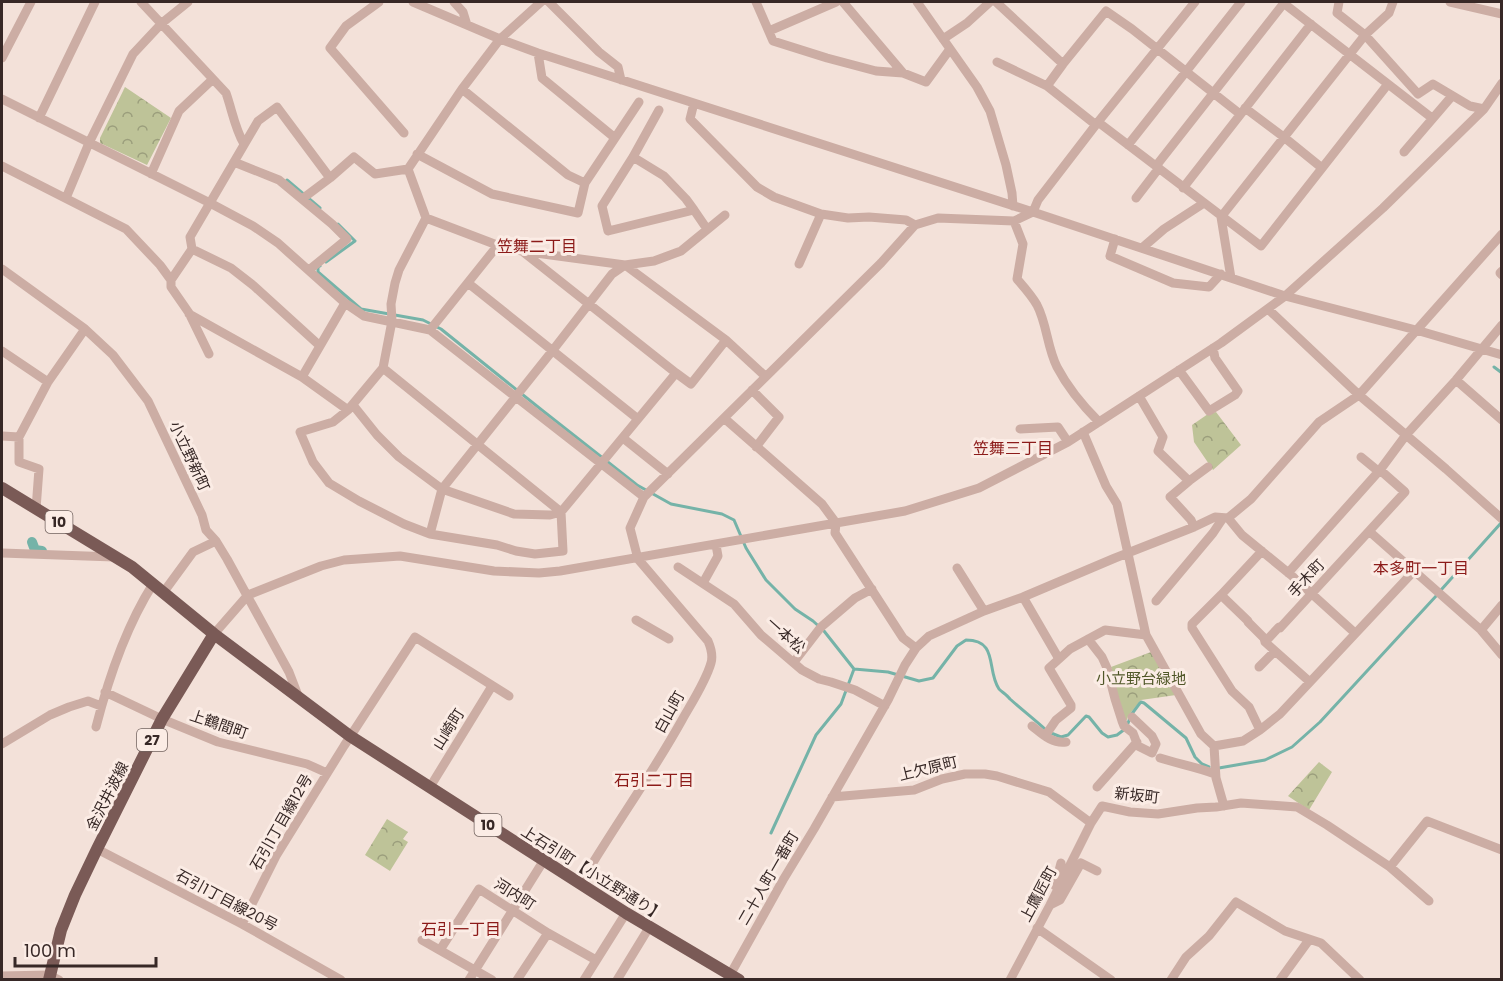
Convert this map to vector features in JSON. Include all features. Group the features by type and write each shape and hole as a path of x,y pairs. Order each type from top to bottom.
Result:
{"main road":[{"name":"10","path":"2,488 132,567 214,634 350,736"},
{"name":"金沢井波線","path":"52,978 61,930 97,849 162,719 214,634"},
{"name":"上石引町【小立野通り】","path":"350,736 626,913 734,977"}],"street":[{"path":"2,58 31,2"},
{"path":"39,118 95,2"},
{"path":"141,2 226,93 244,144"},
{"path":"66,198 89,143 133,54 162,23 188,2"},
{"path":"379,2 346,26 330,48 404,133"},
{"path":"413,2 538,53 1033,212 1285,296 1502,355"},
{"path":"454,2 463,12 467,25"},
{"path":"383,368 561,512 563,551 535,554 516,551 497,545 430,534 404,524 328,483 313,462 300,432 333,422 351,407 383,368 392,321 391,304 399,270 426,218 408,170 417,154 500,39 541,2"},
{"path":"549,2 599,52 618,67 621,80"},
{"path":"756,2 773,41 876,71 903,74 926,82 951,49"},
{"path":"770,31 836,2"},
{"path":"843,2 903,74"},
{"path":"917,2 977,87 990,111 1006,165 1013,206"},
{"path":"944,39 990,2"},
{"path":"996,2 1063,64"},
{"path":"638,559 630,528 644,497 881,262 915,225 938,218 1014,221 1033,212 1038,200 1195,2"},
{"path":"1128,146 1241,2"},
{"path":"1136,198 1213,92 1283,2 1432,118"},
{"path":"1339,2 1337,13 1365,35 1418,94 1433,84 1470,106 1485,109"},
{"path":"1226,276 1221,217 1350,53 1365,35 1389,14 1393,2"},
{"path":"1450,2 1502,14"},
{"path":"1047,86 1106,11 1185,72 1285,138 1322,168"},
{"path":"1183,188 1311,24"},
{"path":"538,53 542,78 615,138"},
{"path":"997,62 1047,86 1261,246 1388,84"},
{"path":"151,174 179,111 213,79"},
{"path":"214,634 248,595 321,566 344,560 400,556 494,571 539,573 560,571 905,512 979,488 1068,442 1213,348 1285,296 1383,208 1485,109 1502,83"},
{"path":"462,90 568,175 585,183"},
{"path":"1404,153 1452,96"},
{"path":"2,99 253,226 278,243 345,303 364,316 430,330 644,497"},
{"path":"417,154 492,194 578,213 585,183 639,102"},
{"path":"693,103 690,119 757,187 774,197 821,214 848,218 906,220 915,225"},
{"path":"209,354 189,314 171,287 171,280 192,249 190,237 258,121 277,107 330,178"},
{"path":"659,110 602,206 608,231 694,210"},
{"path":"302,199 354,157 375,174 408,170"},
{"path":"633,157 664,176 686,199 707,229"},
{"path":"234,162 279,180 347,239 309,270"},
{"path":"2,166 126,229 171,280"},
{"path":"1142,248 1164,229 1204,203"},
{"path":"799,264 821,214"},
{"path":"426,218 498,245 625,265 654,261 681,251 725,215"},
{"path":"1014,221 1023,244 1017,279 1037,305 1056,366 1079,401 1099,422"},
{"path":"1115,239 1110,256 1173,283 1209,287 1226,276"},
{"path":"1156,601 1226,518 1251,499 1319,422 1359,395 1499,240"},
{"path":"430,330 498,245"},
{"path":"192,249 231,268 320,346"},
{"path":"521,250 691,384 726,340"},
{"path":"430,534 442,489 612,274 625,265"},
{"path":"625,265 726,340 765,376"},
{"name":"小立野新町","path":"2,269 84,329 113,355 148,401 202,516 206,530 216,541 248,595 289,672 299,698"},
{"path":"468,283 638,419"},
{"path":"302,377 345,303"},
{"path":"1268,309 1359,395 1502,519"},
{"path":"189,314 351,407 399,457 442,489 514,514 550,515 561,512 676,373"},
{"path":"1283,584 1289,574 1379,471 1406,435 1502,325"},
{"path":"36,509 39,469 19,462 19,437 48,382 84,329"},
{"path":"1179,370 1209,411 1235,395 1238,391 1215,358 1213,348"},
{"path":"2,351 48,382"},
{"path":"1456,380 1502,420"},
{"path":"752,390 779,417 756,447"},
{"path":"1139,396 1163,437 1158,451 1189,481"},
{"path":"724,418 822,504 836,523 835,533 903,638 916,648"},
{"path":"1020,429 1058,427 1068,442"},
{"path":"1083,432 1106,486 1117,504 1146,635 1201,734 1214,746 1215,774 1224,806 1241,803 1297,807 1390,867 1429,901"},
{"path":"2,436 19,437"},
{"path":"623,438 668,474"},
{"path":"1361,457 1379,471"},
{"path":"1194,527 1191,520 1170,497 1208,467"},
{"name":"手木町","path":"1265,642 1405,492 1379,471"},
{"name":"二十人町一番町","path":"734,977 786,874 885,706 916,648 929,636 984,611 1215,518 1226,518"},
{"path":"1226,518 1242,535 1355,633"},
{"path":"1370,532 1481,630 1502,655"},
{"path":"164,593 193,552 216,541"},
{"path":"703,583 718,556 716,544"},
{"path":"1260,730 1249,707 1233,691 1192,628 1192,624 1262,551"},
{"path":"2,554 117,557"},
{"name":"白山町","path":"580,884 664,752 712,661 708,641 638,559"},
{"name":"一本松","path":"678,567 734,604 761,635 802,670 819,679 855,690 885,706"},
{"path":"957,568 984,611"},
{"path":"1214,746 1243,741 1280,714 1414,571"},
{"path":"96,727 105,692 138,607 153,584"},
{"path":"794,662 821,627 855,598 872,589"},
{"path":"1221,595 1248,621 1265,642 1310,682"},
{"path":"1023,597 1059,659"},
{"path":"1481,630 1502,605"},
{"path":"636,620 669,639"},
{"path":"1045,736 1056,720 1071,708 1049,668 1070,649 1105,630 1146,635"},
{"name":"石引1丁目線12号","path":"242,924 276,856 350,736 415,637 492,686"},
{"path":"1088,639 1102,657 1124,726 1133,733 1138,746 1156,756 1215,774"},
{"path":"1259,667 1275,651"},
{"path":"492,686 509,696"},
{"name":"山崎町","path":"429,787 492,686"},
{"name":"上鶴間町","path":"105,692 218,742 308,764 327,773"},
{"path":"2,744 50,715 69,707 88,701 101,706"},
{"path":"1132,717 1152,736 1156,744 1156,756"},
{"path":"1032,726 1045,736 1060,743 1066,742"},
{"path":"1097,787 1137,742"},
{"name":"上欠原町","path":"832,798 914,790 942,779 965,774 985,774 1049,792 1092,823"},
{"name":"新坂町","path":"1092,823 1102,806 1130,812 1158,814 1224,806"},
{"path":"1390,867 1427,821 1502,850"},
{"name":"上鷹匠町","path":"1010,980 1092,823"},
{"name":"石引1丁目線20号","path":"97,849 242,924 342,980"},
{"path":"469,980 544,860"},
{"path":"1050,905 1061,863"},
{"path":"1050,905 1060,900 1081,863 1097,871"},
{"name":"河内町","path":"440,950 479,889 548,933 596,960"},
{"path":"1171,980 1186,957 1209,936 1232,903 1285,932 1321,943 1360,980"},
{"path":"584,980 626,913"},
{"path":"617,980 651,926"},
{"path":"1037,928 1111,980"},
{"path":"517,980 548,933"},
{"path":"422,940 492,980"},
{"path":"1280,980 1309,940"},
{"path":"2,976 52,978"},
{"path":"33,980 52,978"}],"green space":[{"path":"125,87 171,118 147,165 100,143 100,138"},
{"path":"1216,412 1241,445 1213,470 1194,442 1192,425 1208,414"},
{"name":"小立野台緑地","path":"1151,652 1176,695 1141,700 1127,720 1123,719 1111,667"},
{"path":"1319,762 1332,772 1309,810 1288,796"},
{"path":"387,819 408,832 403,839 408,842 390,871 365,855"}],"waterway":[{"path":"287,180 320,208"},
{"path":"326,262 355,241 338,224"},
{"path":"320,266 318,272 361,309 423,320 441,329 637,485 671,504 722,514 734,520 746,548 766,580 795,609 824,631 854,669 888,672 919,681 933,678 957,646 966,640 976,641 988,650 999,689 1046,730"},
{"path":"1494,367 1502,373"},
{"path":"1441,590 1501,523"},
{"path":"32,542 35,550 42,551"},
{"path":"1219,768 1265,760 1292,747 1320,722 1437,595"},
{"path":"771,833 816,735 841,704 854,669"},
{"path":"1127,726 1131,715 1141,702 1144,703 1186,738 1195,757 1209,767"},
{"path":"1051,733 1061,737 1068,735 1086,716 1108,737 1117,735 1125,729"}],"district":[{"name":"笠舞二丁目","path":"537,246"},
{"name":"笠舞三丁目","path":"1013,448"},
{"name":"本多町一丁目","path":"1421,568"},
{"name":"石引二丁目","path":"654,780"},
{"name":"石引一丁目","path":"461,929"}]}
